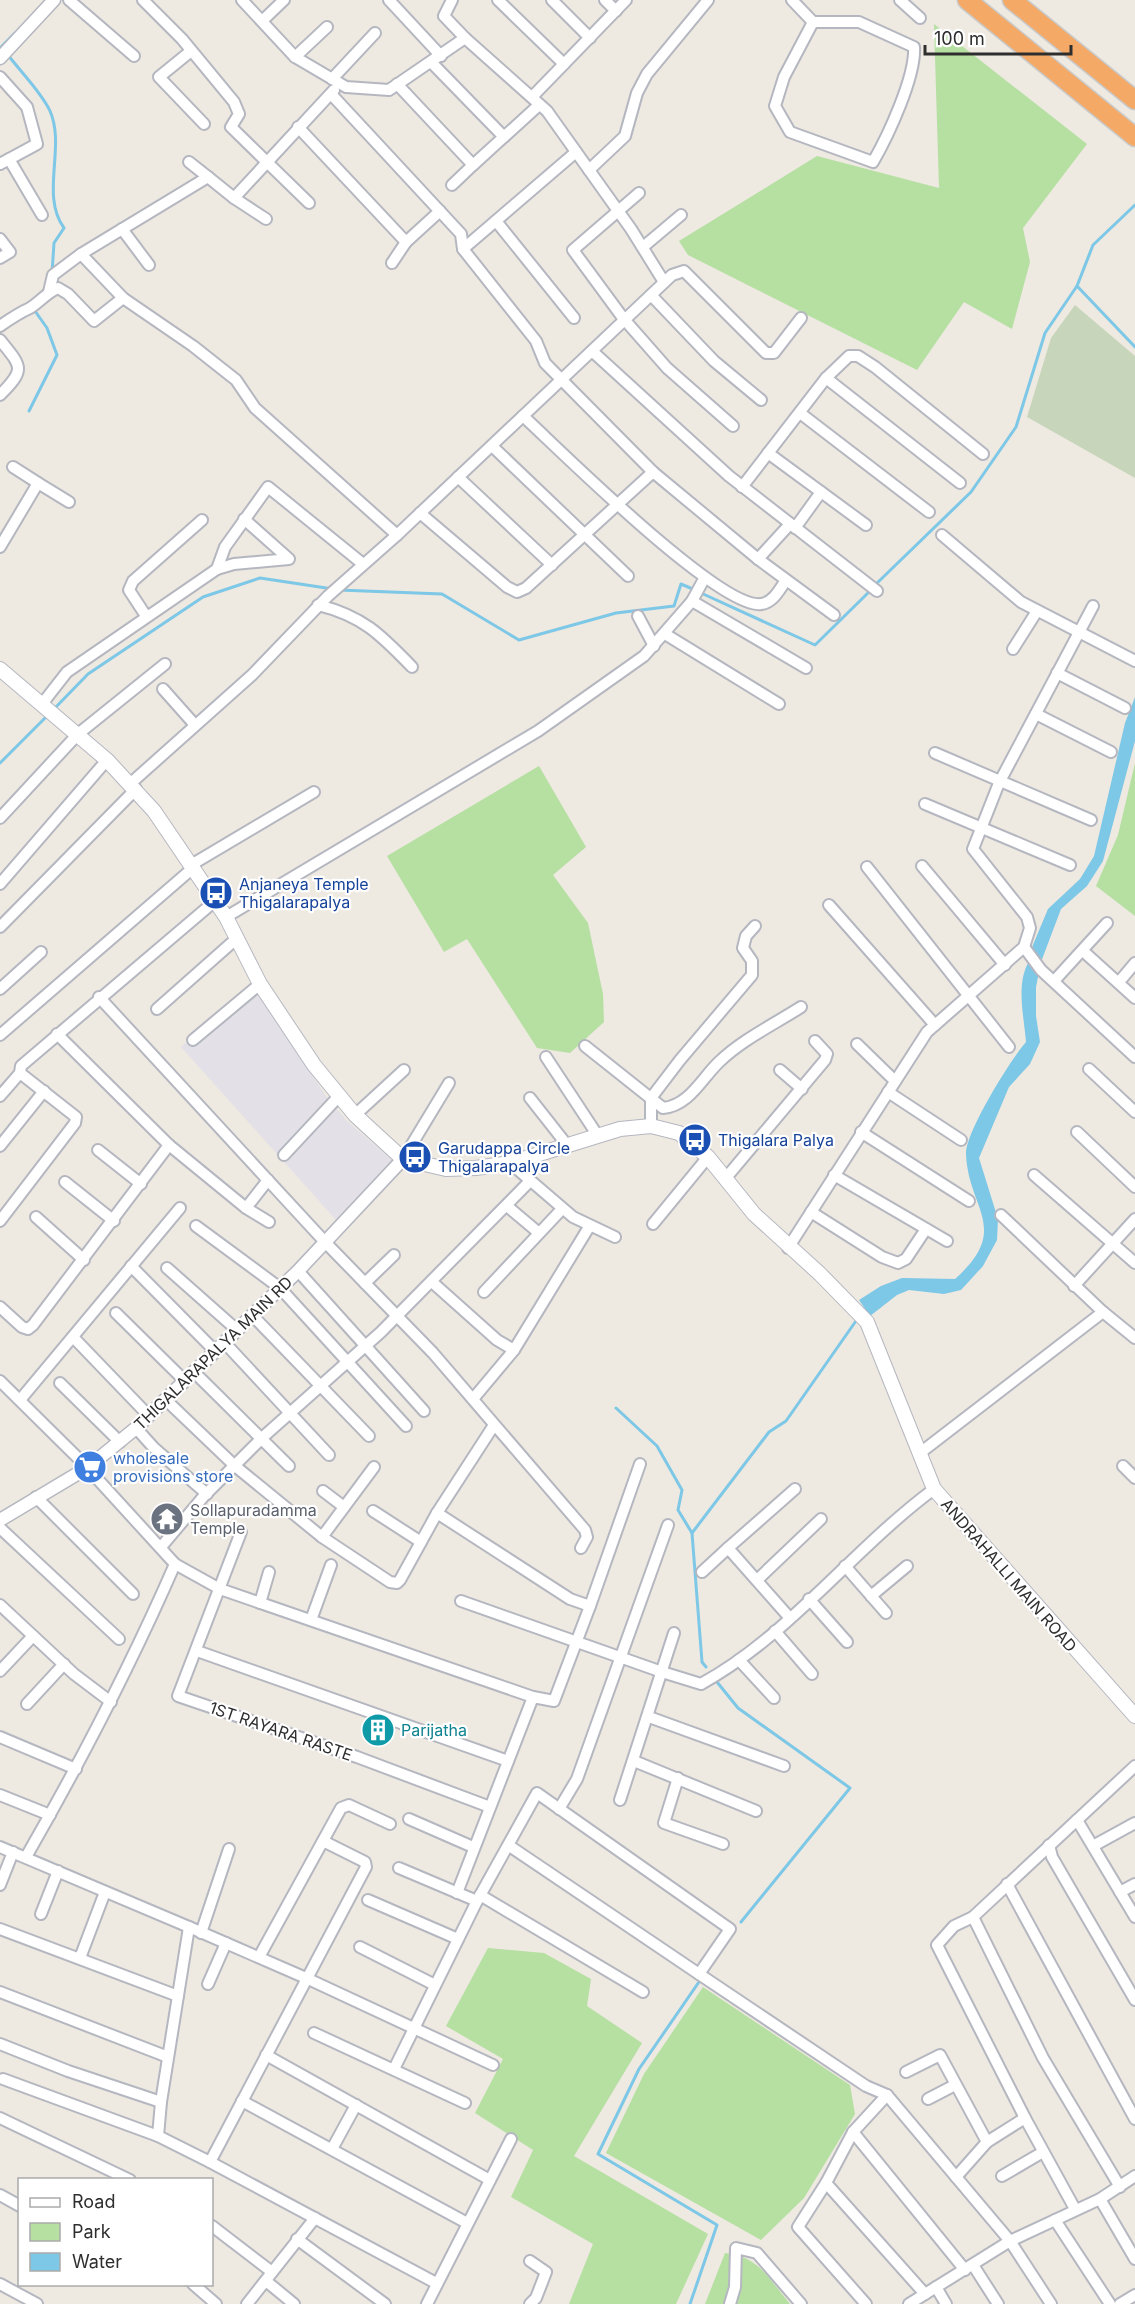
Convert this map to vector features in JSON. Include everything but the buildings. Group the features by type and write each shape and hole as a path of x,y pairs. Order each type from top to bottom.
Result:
{"highway":[{"path":"967,0 1135,137"},
{"path":"1012,0 1135,100"}],"main road":[{"name":"ANDRAHALLI MAIN ROAD","path":"0,670 78,734 133,786 226,917 260,984 314,1065 355,1115 403,1159 446,1169 476,1168 510,1163 598,1136 651,1126 679,1133 708,1157 754,1214 788,1248 820,1274 867,1322 934,1490 1135,1716"}],"street":[{"path":"0,58 54,0"},
{"path":"69,0 134,56"},
{"path":"143,0 234,102 238,114 231,127 309,203"},
{"path":"243,0 295,57 346,87 389,90 465,38"},
{"path":"262,21 284,0"},
{"path":"388,0 504,137"},
{"path":"452,0 444,16 465,38 536,101 619,211 664,282"},
{"path":"498,0 564,64"},
{"path":"552,0 590,38"},
{"path":"605,0 616,11"},
{"path":"452,185 504,137 536,101 564,64 626,0"},
{"path":"589,170 625,136 637,93 647,74 708,0"},
{"path":"792,0 813,22 859,22 914,47 915,63 882,148 873,162 790,132 775,106 784,77 813,22"},
{"path":"900,0 920,18"},
{"path":"295,57 327,27"},
{"path":"234,198 265,162 331,94 335,81 375,33"},
{"path":"190,51 159,77 204,124"},
{"path":"0,76 27,108 37,144 5,161 42,215"},
{"path":"397,84 473,165"},
{"path":"331,94 461,234 463,249 536,341 545,363 561,380 653,472 758,559 834,615"},
{"path":"298,128 406,242"},
{"path":"463,249 576,152"},
{"path":"189,162 234,198 266,219"},
{"path":"49,292 53,275 81,254 208,177"},
{"path":"639,193 573,250 623,318 667,368 733,426"},
{"path":"392,263 406,242 440,212"},
{"path":"643,247 681,215"},
{"path":"496,221 574,318"},
{"path":"122,230 149,265"},
{"path":"0,239 10,252 0,258"},
{"path":"81,254 123,298 193,346 236,380 255,408 397,535"},
{"path":"0,927 133,786 195,725 252,675 318,605 492,446 592,351 623,318 677,272 684,271 766,353 774,353 801,318"},
{"path":"0,326 58,288 68,294 94,321 123,298"},
{"path":"651,295 714,361 761,400"},
{"path":"0,340 18,364 20,371 0,394"},
{"path":"592,351 742,487 873,588"},
{"path":"742,487 826,378 841,360 849,356 858,356 983,454"},
{"path":"826,378 960,483"},
{"path":"800,413 929,512"},
{"path":"523,416 619,504 698,591 806,668"},
{"path":"492,446 628,576"},
{"path":"768,453 866,525"},
{"path":"13,467 69,502"},
{"path":"420,513 507,587 517,592 526,588 653,472"},
{"path":"458,477 552,565"},
{"path":"0,547 38,483"},
{"path":"217,569 225,547 268,487 363,564"},
{"path":"758,559 792,526 821,492"},
{"path":"48,709 67,672 217,569 234,564 289,559 244,519"},
{"path":"146,616 132,598 129,590 133,581 202,520"},
{"path":"942,535 1021,602 1135,661"},
{"path":"698,591 759,605 768,602 786,580"},
{"path":"226,917 538,731 644,656 698,591"},
{"path":"318,605 351,614 366,623 412,667"},
{"path":"788,1248 927,1032 1005,965 1025,951 1030,928 1027,917 973,849 999,783 1093,606"},
{"path":"1013,649 1037,611"},
{"path":"638,616 654,646"},
{"path":"664,634 778,704"},
{"path":"0,818 78,734 165,664"},
{"path":"1057,673 1125,708"},
{"path":"163,689 195,725"},
{"path":"1036,714 1111,752"},
{"path":"935,753 999,783 1091,820"},
{"path":"0,884 107,760"},
{"path":"0,1035 192,867 314,792"},
{"path":"925,804 1070,865"},
{"path":"922,866 1005,965"},
{"path":"867,867 1009,1047"},
{"path":"0,1096 20,1072 21,1066 99,997 215,901"},
{"path":"829,905 934,1025"},
{"path":"1054,981 1107,923"},
{"path":"651,1126 651,1098 752,975 752,961 743,948 746,936 755,926"},
{"path":"157,1009 237,939"},
{"path":"1025,951 1041,970 1135,1057"},
{"path":"1083,951 1135,998"},
{"path":"0,989 41,952"},
{"path":"1119,982 1135,963"},
{"path":"193,1040 260,984"},
{"path":"99,997 473,1399 585,1530 587,1537 581,1548"},
{"path":"585,1046 663,1108 674,1107 685,1099 741,1042 801,1008"},
{"path":"57,1034 170,1145 246,1208 268,1222"},
{"path":"1126,1049 1135,1040"},
{"path":"724,1179 802,1089 827,1056 815,1041"},
{"path":"856,1044 895,1081"},
{"path":"546,1057 598,1136"},
{"path":"1089,1069 1135,1112"},
{"path":"355,1115 404,1070"},
{"path":"780,1070 802,1089"},
{"path":"0,1221 75,1123 76,1117 20,1072"},
{"path":"403,1159 422,1123 449,1083"},
{"path":"0,1146 44,1091"},
{"path":"888,1092 961,1140"},
{"path":"284,1155 339,1096"},
{"path":"530,1098 567,1145"},
{"path":"861,1132 969,1201"},
{"path":"1077,1132 1135,1187"},
{"path":"0,1306 22,1327 28,1329 84,1260 170,1145"},
{"path":"98,1150 141,1184"},
{"path":"653,1224 708,1157"},
{"name":"THIGALARAPALYA MAIN RD","path":"1,1521 36,1497 87,1468 136,1428 298,1271 403,1159"},
{"path":"510,1163 562,1209 589,1227 615,1237"},
{"path":"834,1175 947,1241"},
{"path":"1034,1175 1135,1263"},
{"path":"246,1208 268,1180"},
{"path":"161,1547 207,1494 261,1440 348,1363 432,1282 530,1181"},
{"path":"65,1182 114,1221"},
{"path":"507,1206 539,1233"},
{"path":"20,1400 180,1208"},
{"path":"484,1292 562,1209"},
{"path":"811,1212 882,1257 898,1263 906,1259 926,1229"},
{"path":"1001,1215 1074,1286 1135,1338"},
{"path":"36,1217 84,1260"},
{"path":"1074,1286 1135,1218"},
{"path":"196,1226 280,1288 406,1426"},
{"path":"473,1399 514,1350 589,1227"},
{"path":"365,1283 394,1255"},
{"path":"131,1266 220,1347 329,1455"},
{"path":"167,1268 237,1330"},
{"path":"298,1271 424,1411"},
{"path":"432,1282 497,1340 514,1350"},
{"path":"116,1312 185,1382"},
{"path":"920,1453 1103,1312"},
{"path":"252,1315 369,1436"},
{"path":"73,1337 148,1416"},
{"path":"194,1372 288,1466"},
{"path":"0,1381 87,1468 175,1564 220,1589 533,1697 554,1701 640,1464"},
{"path":"60,1383 120,1442"},
{"path":"166,1400 235,1466 322,1537 390,1582 397,1583 437,1513 494,1425"},
{"path":"136,1428 207,1494"},
{"path":"1124,1466 1135,1478"},
{"path":"322,1537 374,1467"},
{"path":"702,1572 795,1489"},
{"path":"461,1601 662,1672 701,1683 739,1660 775,1631 898,1516 934,1490"},
{"path":"323,1491 344,1507"},
{"path":"36,1497 133,1594"},
{"path":"373,1511 421,1542"},
{"path":"437,1513 570,1599 590,1606"},
{"path":"757,1580 821,1519"},
{"path":"1,1521 119,1639"},
{"path":"559,1809 577,1779 619,1656 668,1525"},
{"name":"1ST RAYARA RASTE","path":"241,1532 178,1696 357,1757 490,1807"},
{"path":"728,1548 789,1617"},
{"path":"26,1857 76,1769 137,1652 175,1564"},
{"path":"311,1620 331,1565"},
{"path":"845,1566 886,1613"},
{"path":"871,1596 908,1566"},
{"path":"260,1603 269,1572"},
{"path":"809,1599 847,1642"},
{"path":"0,1605 64,1664 111,1702"},
{"path":"775,1631 812,1674"},
{"path":"620,1800 674,1633"},
{"path":"0,1671 33,1636"},
{"path":"197,1651 508,1761"},
{"path":"739,1660 774,1698"},
{"path":"27,1704 64,1664"},
{"path":"457,1893 533,1697"},
{"path":"648,1717 784,1766"},
{"path":"0,1737 76,1769"},
{"path":"634,1761 756,1811"},
{"path":"1075,2209 1025,2118 937,1945 954,1926 973,1917 1135,1766"},
{"path":"678,1778 664,1823 723,1844"},
{"path":"394,2069 478,1898 537,1793 730,1929 699,1974"},
{"path":"0,1795 50,1815"},
{"path":"259,1957 341,1808 349,1805 390,1824"},
{"path":"409,1819 473,1847"},
{"path":"1077,1820 1135,1917"},
{"path":"1093,1846 1135,1823"},
{"path":"210,2162 366,1867 365,1862 322,1840"},
{"path":"508,1845 858,2081 886,2095 1011,2241 1051,2304"},
{"path":"1049,1845 1052,1857 1135,2000"},
{"path":"0,1847 259,1957 493,2065"},
{"path":"201,1933 229,1850"},
{"path":"0,1886 13,1852"},
{"path":"399,1868 457,1893 478,1898 643,1992"},
{"path":"41,1914 58,1871"},
{"path":"1007,1884 1135,2120"},
{"path":"1120,1892 1135,1884"},
{"path":"80,1958 105,1892"},
{"path":"368,1900 458,1939"},
{"path":"973,1917 1043,2058 1119,2187"},
{"path":"158,2136 161,2102 189,1928"},
{"path":"0,1929 178,1996"},
{"path":"208,1984 226,1943"},
{"path":"360,1947 435,1984"},
{"path":"0,1992 168,2056"},
{"path":"314,2033 465,2103"},
{"path":"0,2044 68,2071 161,2102"},
{"path":"266,2055 490,2180"},
{"path":"906,2072 940,2055 987,2142"},
{"path":"3,2079 158,2136 436,2283"},
{"path":"928,2099 955,2085"},
{"path":"866,2304 798,2228 826,2183 853,2132 886,2095"},
{"path":"242,2101 467,2223"},
{"path":"332,2149 356,2105"},
{"path":"0,2118 126,2178"},
{"path":"956,2177 987,2142 1025,2118"},
{"path":"853,2132 998,2304"},
{"path":"428,2304 436,2283 511,2139"},
{"path":"1002,2176 1043,2152"},
{"path":"909,2304 1011,2241 1100,2199 1135,2176"},
{"path":"826,2183 925,2294"},
{"path":"0,2195 18,2205"},
{"path":"1100,2199 1135,2259"},
{"path":"247,2304 315,2218"},
{"path":"1055,2220 1110,2304"},
{"path":"213,2227 269,2276 294,2304"},
{"path":"297,2239 385,2304"},
{"path":"730,2304 735,2288 736,2248 757,2253 801,2304"},
{"path":"530,2261 546,2272 536,2298 530,2304"},
{"path":"0,2284 36,2304"},
{"path":"195,2286 216,2304"},
{"path":"936,2287 946,2304"},
{"path":"1120,2304 1135,2295"}],"shaded area":[{"path":"250,983 328,1099 347,1121 393,1161 337,1221 181,1047"}],"green space":[{"path":"934,24 1087,144 1023,228 1030,262 1012,329 964,302 917,370 688,255 679,241 817,156 939,188"},
{"path":"1075,305 1135,356 1135,478 1027,417 1051,338"},
{"path":"1135,763 1135,916 1096,886 1118,835"},
{"path":"539,766 586,847 553,875 588,923 603,994 604,1022 570,1053 537,1048 467,939 444,952 387,856"},
{"path":"488,1948 544,1953 591,1979 587,2006 642,2043 574,2156 708,2234 676,2304 569,2304 593,2244 511,2197 533,2150 475,2113 503,2059 446,2026"},
{"path":"703,1987 850,2085 855,2114 804,2198 761,2240 606,2153 644,2074"},
{"path":"725,2253 737,2255 755,2264 790,2304 705,2304"}],"water":[{"path":"1135,697 1135,741 1103,861 1087,886 1061,909 1041,962 1030,952 1048,909 1080,879 1094,856 1125,723"},
{"path":"1028,963 1039,972 1036,987 1036,1016 1040,1042 1030,1064 1009,1087 979,1158 998,1219 997,1240 983,1266 961,1290 944,1294 909,1290 897,1295 870,1316 859,1300 881,1286 902,1278 955,1279 972,1261 981,1246 984,1232 983,1218 968,1173 966,1154 973,1130 990,1097 1026,1042 1022,981"}],"waterway":[{"path":"4,50 1,47 15,33"},
{"path":"8,55 42,97 50,111 54,125 56,140 54,201 57,215 64,228 54,243 52,273"},
{"path":"1135,205 1093,245 1077,286 1135,347"},
{"path":"875,585 971,492 1016,427 1045,333 1077,286"},
{"path":"29,411 57,355 47,328 35,311 37,308"},
{"path":"54,709 88,674 203,597 260,578 333,589"},
{"path":"339,590 442,594 519,640 616,613 674,606 681,584 695,590"},
{"path":"701,593 815,645 871,590"},
{"path":"0,763 47,716"},
{"path":"692,1533 769,1432 786,1421 858,1318"},
{"path":"616,1408 657,1446 682,1490 678,1510 692,1533 702,1662 706,1667"},
{"path":"717,1682 738,1708 850,1788 741,1922"},
{"path":"690,2304 717,2225 598,2154 639,2069 701,1979"}],"place":[{"name":"Anjaneya Temple Thigalarapalya","path":"216,893"},
{"name":"Thigalara Palya","path":"695,1140"},
{"name":"Garudappa Circle Thigalarapalya","path":"415,1157"},
{"name":"wholesale provisions store","path":"90,1467"},
{"name":"Sollapuradamma Temple","path":"167,1519"},
{"name":"Parijatha","path":"378,1730"}]}
